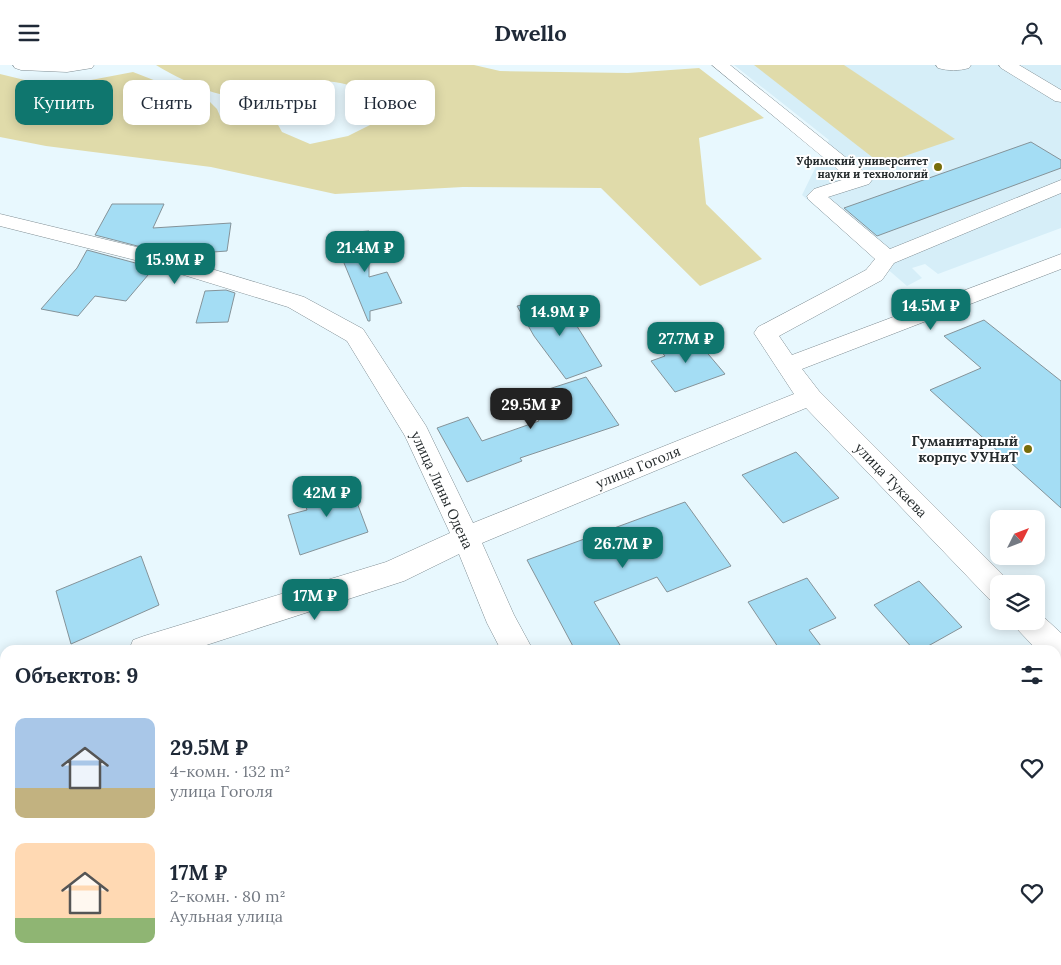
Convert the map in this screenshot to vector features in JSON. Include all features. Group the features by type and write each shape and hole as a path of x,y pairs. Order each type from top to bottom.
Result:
{"street":[{"path":"21,65 67,67 86,65"},
{"path":"720,65 862,180 820,193 818,199 887,257 1061,186"},
{"path":"944,65 963,65"},
{"path":"1007,65 1061,97"},
{"name":"улица Лины Одена","path":"0,220 142,255 296,302 355,335 417,433 466,538 502,623 515,645"},
{"name":"улица Тукаева","path":"887,257 874,275 766,333 810,397 990,582"},
{"path":"787,366 1061,261"},
{"name":"улица Гоголя","path":"162,645 206,633 394,572 466,538 810,397"},
{"path":"1038,630 1052,645"}],"shaded area":[{"path":"156,65 474,65 500,71 628,73 699,68 764,118 699,138 706,204 762,259 700,286 601,188 463,187 335,194 211,167 46,146 0,137 0,74 25,80 15,80 15,125 113,125 113,80 91,80 133,72 154,80 123,80 123,125 210,125 210,102 217,109 220,116 220,125 278,125 282,132 310,144 348,136 370,125 435,125 435,80 345,80 345,84 335,83 335,80 220,80 220,94 210,91 210,80 182,79"},
{"name":"Уфимский университет науки и технологий","path":"734,65 1061,65 1061,228 938,274 925,264 912,268 922,278 907,286 802,195 829,140"},
{"path":"754,65 844,65 955,139 881,164"}],"building":[{"path":"1031,142 1061,160 1061,168 877,236 844,208"},
{"path":"112,204 164,204 153,228 231,223 227,251 172,255 95,235"},
{"path":"369,231 369,277 387,272 402,303 370,311 370,321 368,321 332,234"},
{"path":"87,250 154,268 126,301 95,296 78,316 41,309 77,268"},
{"path":"226,290 235,293 228,322 196,323 205,291"},
{"path":"558,296 602,366 566,379 534,336 517,306"},
{"name":"Гуманитарный корпус УУНиТ","path":"984,320 1061,381 1061,508 930,390 981,368 944,336"},
{"path":"693,336 725,374 675,392 651,361 665,356 658,348"},
{"path":"586,377 619,425 520,458 522,461 467,482 437,428 468,417 482,441 539,421 524,397"},
{"path":"796,452 839,498 783,523 742,475"},
{"path":"349,481 368,532 300,555 288,515 307,510 302,495"},
{"path":"685,502 731,566 667,592 657,577 594,602 620,645 572,645 527,560"},
{"path":"141,556 159,605 71,644 56,591"},
{"path":"807,578 836,618 809,630 820,645 777,645 748,602"},
{"path":"919,581 962,627 930,645 910,645 874,605"}],"place":[{"name":"Уфимский университет науки и технологий","path":"938,167"},
{"name":"Гуманитарный корпус УУНиТ","path":"1028,449"}]}
